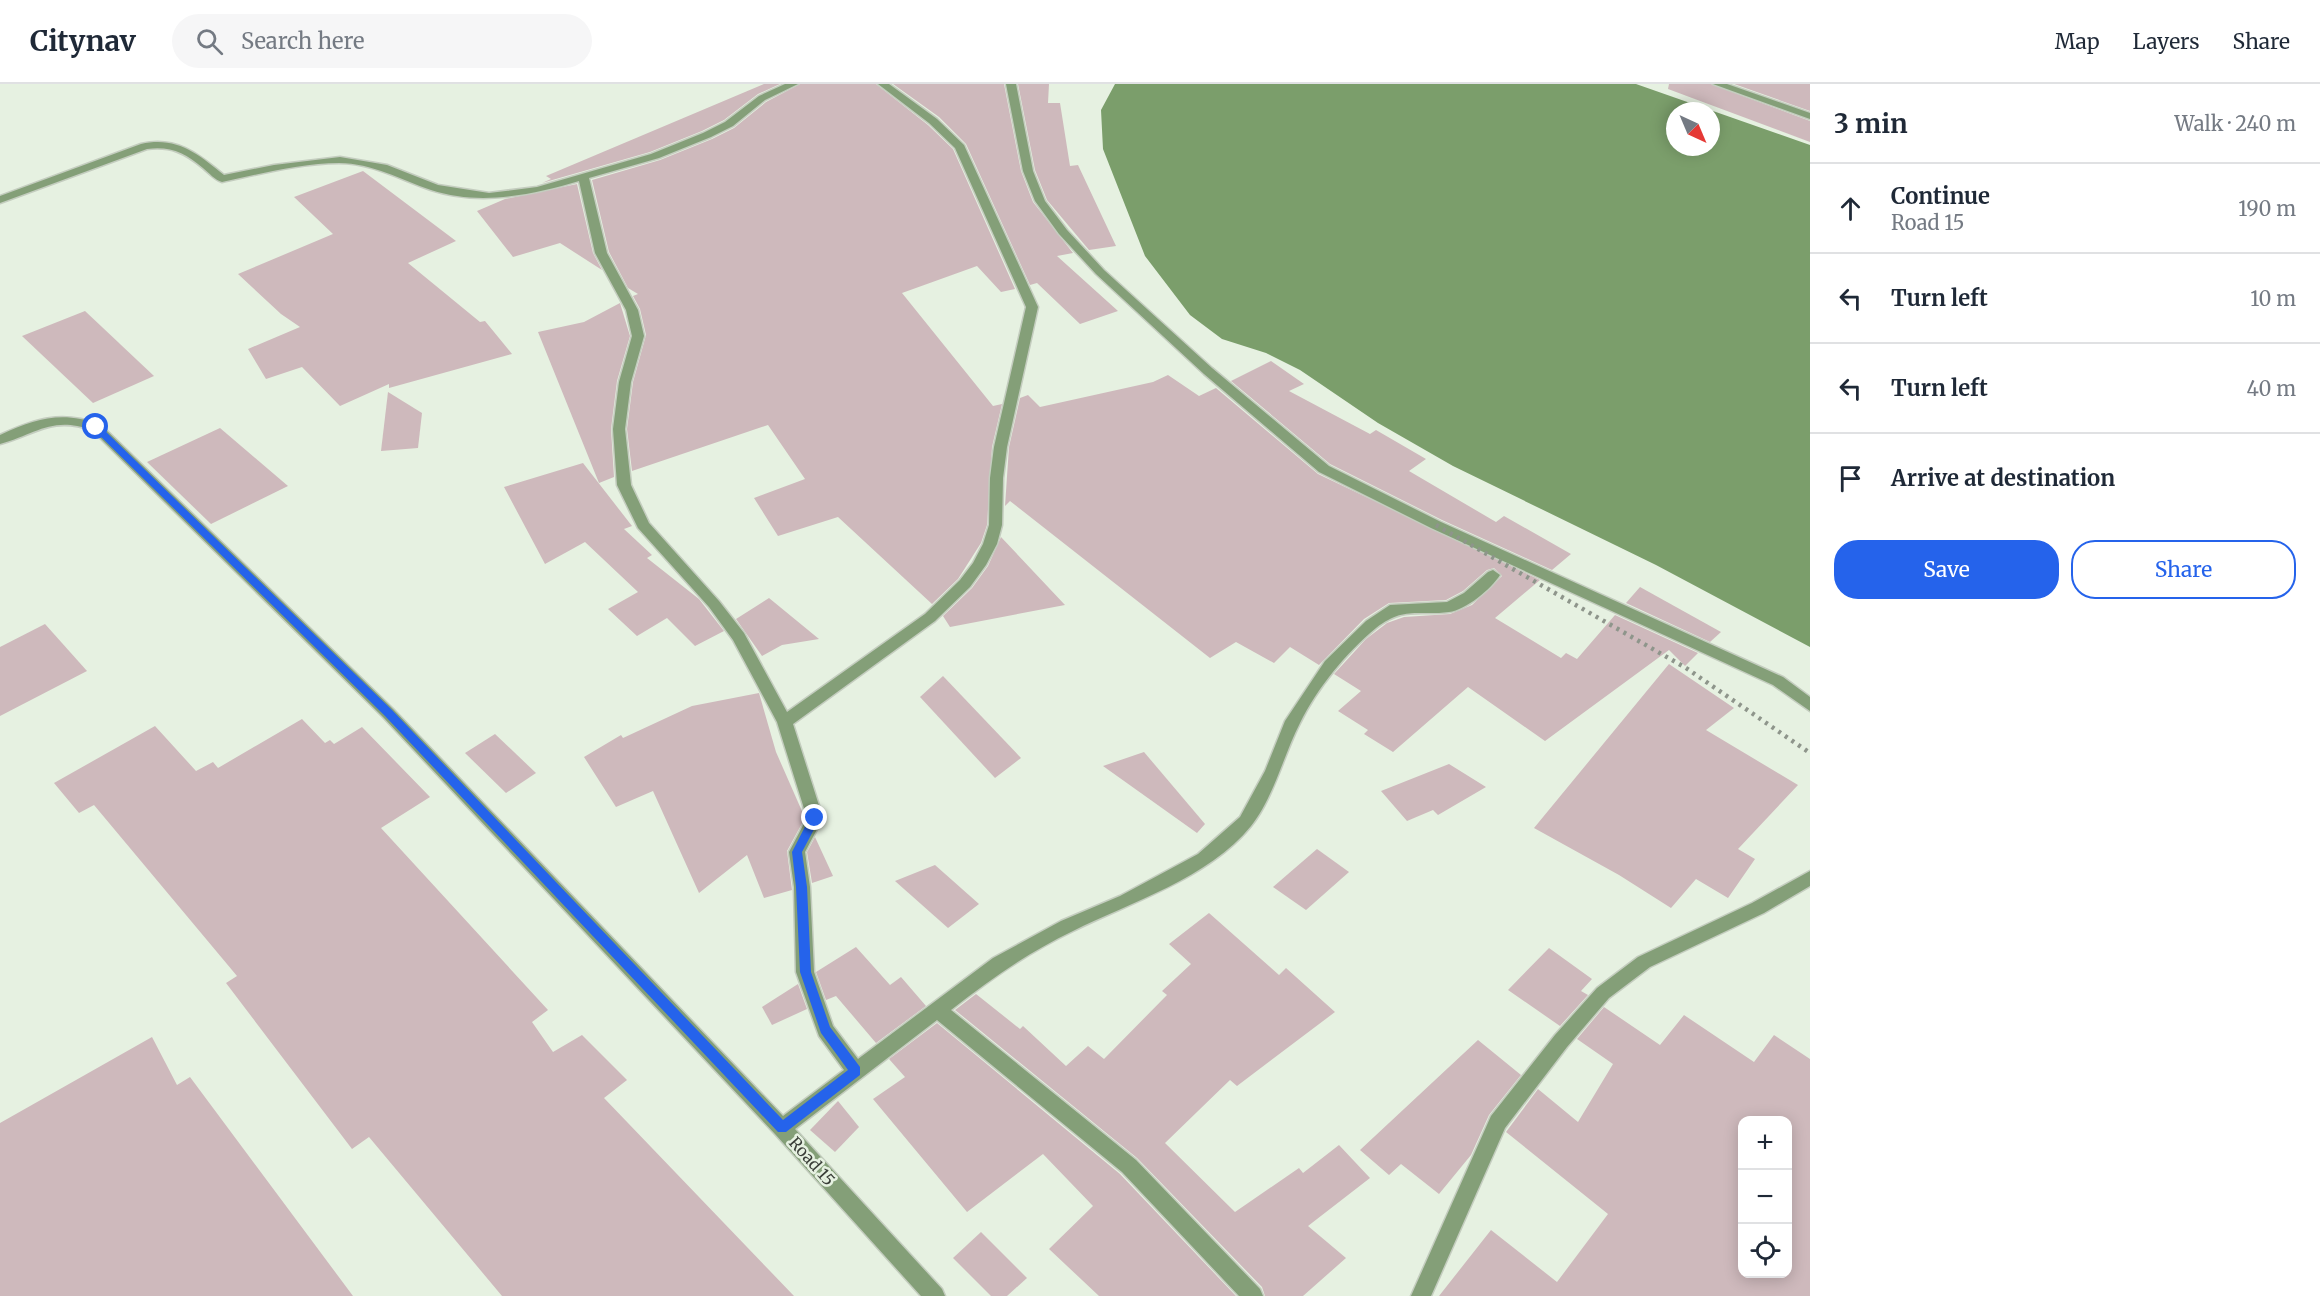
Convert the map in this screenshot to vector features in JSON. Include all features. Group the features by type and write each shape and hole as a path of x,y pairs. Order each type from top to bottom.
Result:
{"street":[{"path":"0,200 145,146 164,142 179,146 222,179 274,168 340,160 383,167 436,188 489,196 538,190 655,156 707,135 729,123 762,98 793,84"},
{"path":"785,722 945,605 977,569 991,543 998,516 997,471 1005,419 1015,369 1032,307 960,147 933,121 883,84"},
{"path":"1011,84 1028,171 1040,201 1063,231 1100,272 1208,371 1324,469 1436,525 1778,681 1810,705"},
{"path":"1718,84 1810,116"},
{"path":"584,178 601,253 632,310 638,336 625,382 619,429 624,485 643,525 714,604 739,638 785,722 815,818 797,852 802,887 806,972 825,1030 856,1071"},
{"name":"Road 15","path":"0,440 44,421 76,419 96,427 388,713 782,1128 935,1296"},
{"path":"782,1128 939,1011 999,963 1067,926 1126,901 1204,859 1246,821 1273,771 1293,721 1330,665 1371,626 1395,609 1450,607 1469,597 1493,575"},
{"path":"1421,1296 1498,1122 1561,1041 1603,993 1644,962 1758,908 1810,878"},
{"path":"939,1011 1129,1166 1252,1296"}],"shaded area":[{"path":"1115,84 1636,84 1687,102 1666,102 1666,156 1720,156 1720,113 1810,145 1810,647 1656,565 1453,466 1378,423 1300,370 1266,353 1222,339 1190,315 1145,256 1103,149 1101,110"}],"building":[{"path":"764,84 780,84 758,94 724,120 702,131 650,152 542,183 551,179 546,176"},
{"path":"800,84 876,84 928,125 953,149 1015,289 1001,292 977,266 902,293 993,406 1002,404 992,447 987,525 981,543 958,579 932,604 838,517 778,536 754,498 805,479 768,425 632,471 627,429 633,382 646,335 640,309 633,296 638,294 628,288 609,252 592,180 660,160 712,139 734,128 766,102"},
{"path":"893,84 1004,84 1021,171 1033,202 1073,253 1057,256 1118,311 1080,324 1037,283 1030,285 966,144 939,117"},
{"path":"1018,84 1049,84 1048,103 1060,103 1070,166 1078,165 1116,246 1089,250 1047,200 1035,170"},
{"path":"1669,84 1711,84 1810,121 1810,142 1720,108 1720,102 1703,102 1668,89"},
{"path":"1734,84 1810,84 1810,111"},
{"path":"363,171 456,241 408,263 480,322 485,321 512,354 389,388 389,384 340,406 302,367 266,379 248,349 300,327 281,314 238,274 333,234 294,197"},
{"path":"577,184 593,253 602,270 560,243 513,257 477,211 505,199"},
{"path":"620,303 630,336 617,381 611,429 614,477 599,483 538,332 584,322"},
{"path":"85,311 154,376 93,403 22,336"},
{"path":"1271,361 1304,384 1289,391 1370,434 1376,430 1426,459 1409,471 1496,522 1504,516 1571,554 1552,570 1442,520 1330,464 1231,381"},
{"path":"1168,375 1199,396 1216,388 1318,474 1540,580 1495,618 1561,658 1566,653 1577,659 1615,615 1698,653 1685,666 1669,650 1545,741 1468,687 1393,752 1364,734 1368,730 1338,711 1361,691 1334,674 1366,639 1387,623 1404,617 1450,614 1472,605 1502,576 1494,568 1487,570 1463,591 1446,600 1389,603 1364,619 1319,665 1290,647 1274,663 1236,642 1210,658 1010,501 1005,506 1009,447 1020,398 1028,395 1040,407 1153,382"},
{"path":"388,392 422,413 418,448 381,451"},
{"path":"220,428 288,486 211,524 147,462"},
{"path":"583,463 632,526 624,529 652,555 647,558 699,599 724,631 695,646 667,618 637,636 608,609 638,592 585,542 545,564 504,487"},
{"path":"1001,537 1065,605 950,627 943,616 972,588 988,566"},
{"path":"1640,587 1721,632 1710,642 1626,603"},
{"path":"769,598 819,639 782,645 762,656 736,619"},
{"path":"45,624 87,671 0,716 0,647"},
{"path":"1669,664 1734,708 1706,730 1798,785 1738,849 1755,859 1728,898 1696,879 1671,908 1619,875 1534,828"},
{"path":"943,676 1021,758 995,778 920,697"},
{"path":"759,693 776,752 805,818 787,851 792,890 764,898 747,855 699,893 653,791 616,807 584,757 621,735 623,738 692,706"},
{"path":"302,719 325,743 330,740 334,744 362,727 430,797 381,828 548,1010 532,1022 553,1052 582,1035 627,1080 604,1098 794,1296 502,1296 369,1137 352,1149 226,983 237,976 94,805 79,813 54,783 155,726 196,771 213,762 218,768"},
{"path":"495,734 536,773 506,793 465,753"},
{"path":"1144,752 1205,824 1197,833 1103,766"},
{"path":"1449,764 1486,787 1438,815 1433,810 1407,821 1381,791"},
{"path":"815,837 833,876 812,883 807,852"},
{"path":"1317,849 1349,872 1306,910 1273,887"},
{"path":"935,865 979,904 948,928 895,881"},
{"path":"1209,913 1279,975 1286,968 1335,1012 1237,1086 1230,1080 1165,1143 1235,1212 1299,1168 1303,1173 1339,1145 1370,1178 1308,1226 1346,1258 1303,1296 1265,1296 1262,1287 1137,1158 955,1010 976,994 1020,1029 1023,1026 1066,1066 1088,1046 1104,1059 1167,995 1162,991 1191,964 1169,944"},
{"path":"856,947 890,985 901,977 926,1006 876,1043 836,996 826,1000 816,972"},
{"path":"1549,948 1592,979 1581,991 1588,995 1560,1026 1508,990"},
{"path":"798,984 807,1009 772,1025 762,1007"},
{"path":"1604,1007 1660,1045 1684,1015 1754,1062 1774,1035 1810,1059 1810,1296 1439,1296 1491,1230 1557,1282 1608,1214 1506,1132 1538,1089 1578,1122 1613,1064 1577,1039"},
{"path":"937,1023 1120,1174 1236,1296 1099,1296 1049,1249 1093,1206 1043,1154 967,1212 873,1099 905,1077 889,1059"},
{"path":"152,1037 177,1085 190,1077 353,1296 0,1296 0,1123"},
{"path":"1478,1040 1521,1075 1489,1115 1471,1155 1439,1194 1401,1164 1389,1175 1360,1150"},
{"path":"838,1101 859,1127 835,1152 810,1130"},
{"path":"981,1232 1027,1278 1007,1296 991,1296 953,1258"}],"railway":[{"path":"1436,525 1686,668 1810,753"}],"route":[{"path":"96,427 388,713 782,1128 856,1071 825,1030 806,972 802,887 797,852 815,818"}]}
